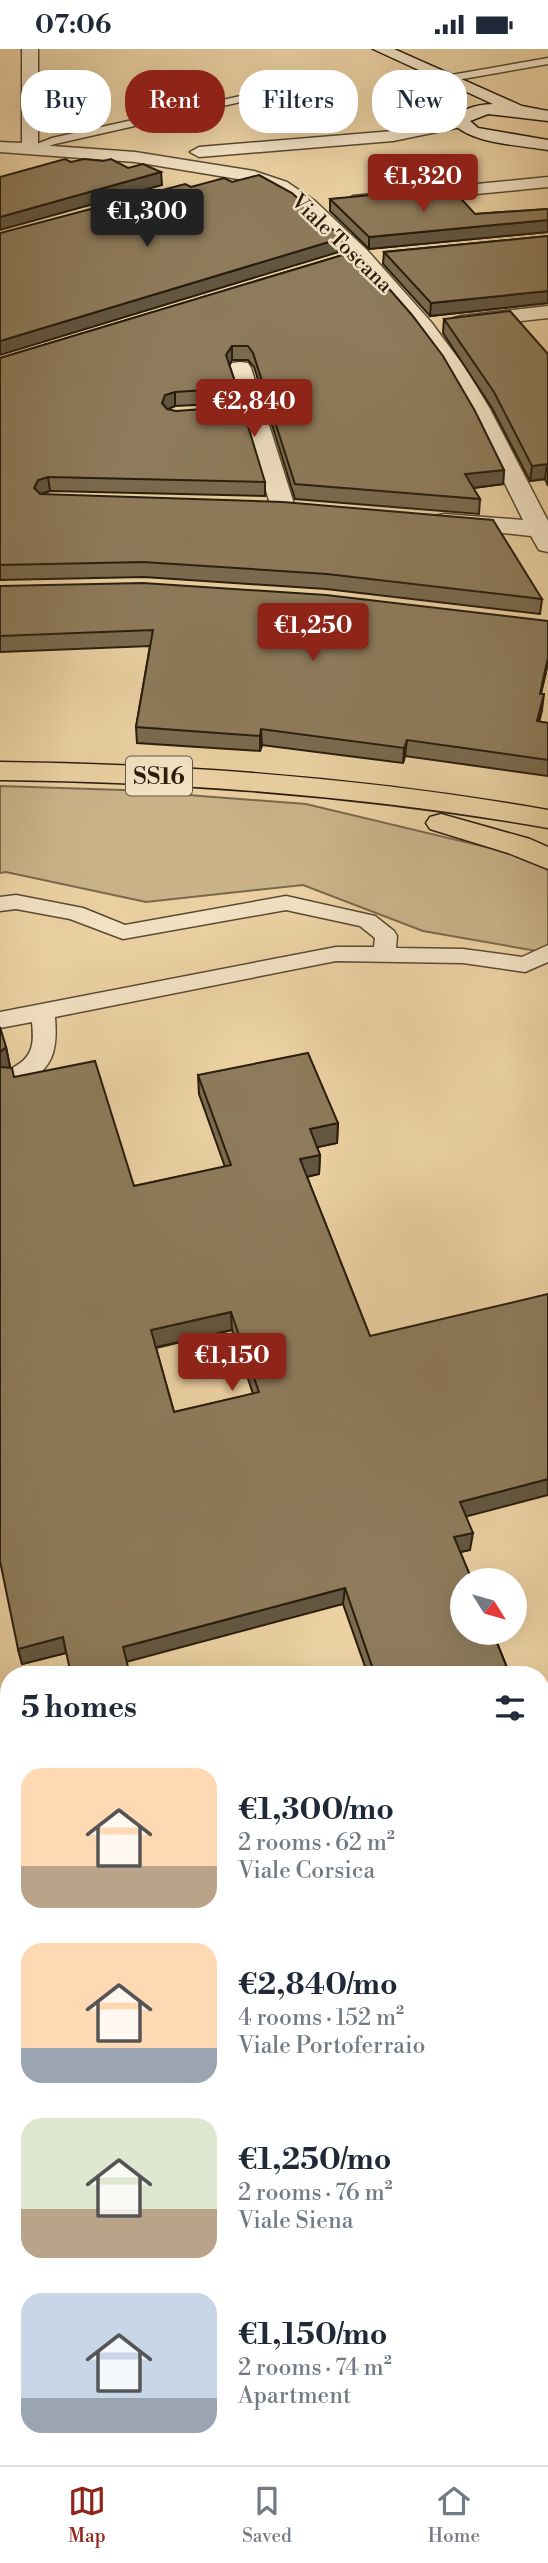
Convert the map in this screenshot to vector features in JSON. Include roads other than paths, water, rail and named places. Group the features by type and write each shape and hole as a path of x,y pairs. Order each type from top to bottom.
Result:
{"main road":[{"name":"SS16","path":"0,771 82,771 319,785 548,819"},
{"name":"SS16","path":"319,785 519,846 548,859"}],"street":[{"path":"30,49 30,149"},
{"path":"374,52 427,70"},
{"path":"374,52 410,70"},
{"path":"467,85 523,112"},
{"path":"467,118 491,109 546,113"},
{"path":"467,129 548,145"},
{"path":"135,157 405,133"},
{"path":"281,185 276,165 282,156 307,149 482,134"},
{"path":"200,184 214,180 238,157 260,147"},
{"name":"Viale Toscana","path":"0,148 135,157 254,176 281,185 309,205 362,256 424,326 479,409 544,537"},
{"path":"309,205 548,182"},
{"path":"333,262 362,256 390,256"},
{"path":"424,326 548,312"},
{"path":"240,367 283,507"},
{"path":"228,413 254,411"},
{"path":"256,506 310,509"},
{"path":"418,519 544,537"}],"lane":[{"path":"467,75 548,61"},
{"path":"480,91 498,88"},
{"path":"30,149 52,141 239,99"},
{"path":"0,904 16,902 75,913 123,932 286,903 367,922 386,936 384,955"},
{"path":"0,1020 336,954 463,955 525,965 548,952"},
{"path":"13,1078 32,1069 43,1056 43,1012"}]}
